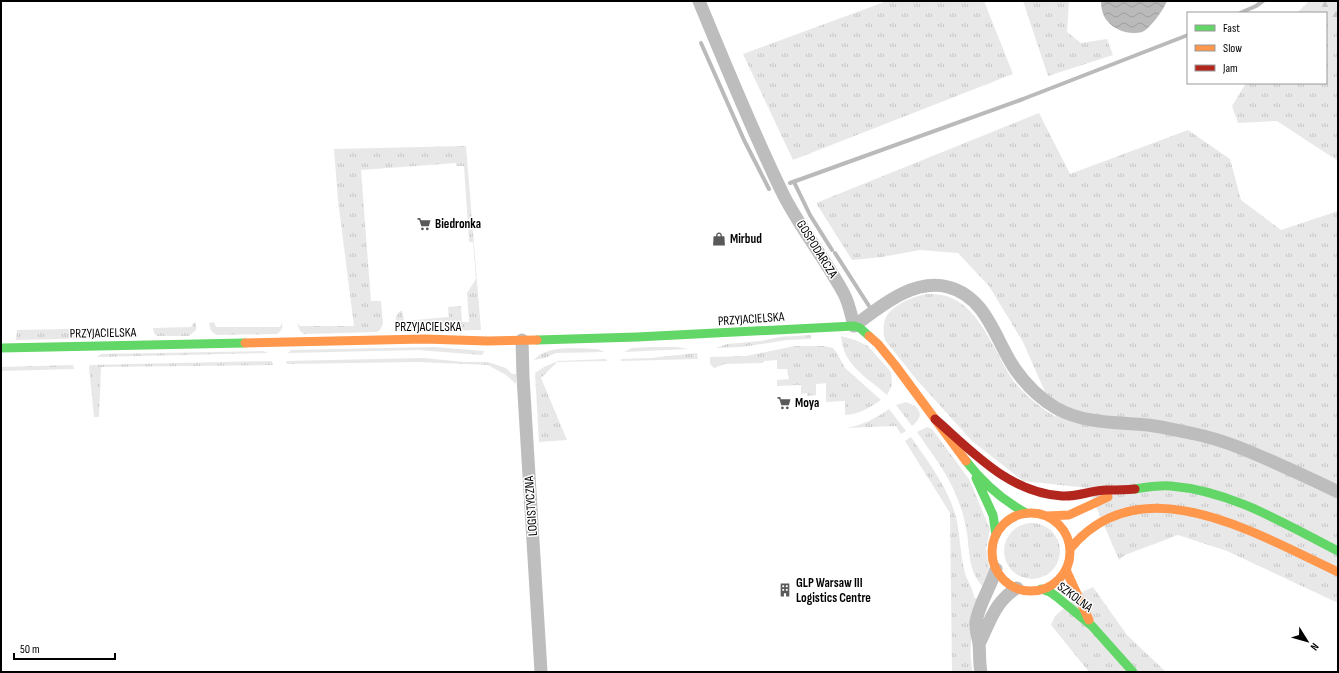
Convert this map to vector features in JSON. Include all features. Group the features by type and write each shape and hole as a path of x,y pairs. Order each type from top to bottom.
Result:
{"main road":[{"name":"PRZYJACIELSKA","path":"1,348 417,339 522,340 704,335 854,326"},
{"path":"854,326 860,328 878,344 973,470 1003,500 1026,513"},
{"path":"935,419 992,470 1010,481 1031,490 1062,496 1107,490 1119,491 1149,487 1170,486 1194,489 1238,501 1338,551"},
{"path":"973,470 995,520 996,535 992,552 993,561 996,569 1002,577 1009,584 1017,588 1034,591 1051,585 1060,578 1066,570 1070,549 1068,538 1056,521 1047,516 1037,513 1017,515 1008,520 996,535"},
{"path":"1047,516 1062,516 1074,513 1119,491"},
{"path":"1070,549 1085,532 1094,525 1116,515 1143,509 1171,508 1198,512 1226,520 1338,572"},
{"name":"SZKOLNA","path":"1066,570 1092,626"},
{"name":"SZKOLNA","path":"1042,589 1057,597 1092,626 1114,653 1133,672"}],"street":[{"name":"GOSPODARCZA","path":"699,1 778,184 805,231 844,293 854,326"},
{"path":"854,326 884,305 915,288 931,285 949,287 967,296 980,308 996,333 1014,368 1037,394 1058,409 1086,419 1148,425 1197,434 1219,440 1245,449 1338,492"},
{"name":"LOGISTYCZNA","path":"522,340 541,672"},
{"path":"981,672 976,622 982,602 991,585 996,569"},
{"path":"979,644 997,607 1007,594 1017,588"}],"green space":[{"path":"887,1 984,1 1013,74 793,160 743,54"},
{"path":"1023,1 1069,1 1067,32 1081,43 1107,39 1113,55 1048,76"},
{"path":"1309,1 1324,12 1298,12"},
{"path":"1309,1 1338,1 1338,24 1327,15 1327,12 1323,12"},
{"path":"1327,15 1338,24 1338,161 1277,121 1238,123 1232,106 1245,84 1327,84"},
{"path":"1039,113 1070,174 1188,130 1230,159 1241,200 1281,230 1338,211 1338,603 1227,551 1178,535 1125,555 1119,560 1088,488 1023,481 972,441 916,379 885,340 884,322 890,311 898,305 915,297 928,294 945,296 959,302 982,326 1016,384 1034,402 1056,417 1023,342 989,286 958,253 920,250 882,257 852,260 816,203"},
{"path":"466,146 481,330 403,332 398,329 396,323 396,316 400,311 402,311 404,321 449,317 448,307 461,306 462,322 469,322 467,293 476,279 473,242 469,242 464,166 456,166 456,163 361,170 371,301 381,301 383,324 377,332 304,334 300,331 297,323 300,326 354,326 338,200 334,149"},
{"path":"196,322 196,330 189,336 157,336 154,333 153,328 191,327 193,323"},
{"path":"214,322 216,327 280,327 282,323 282,326 281,331 277,334 217,335 210,329 209,325 209,323"},
{"path":"113,328 112,334 107,338 16,340 17,330"},
{"path":"811,335 811,339 787,340 742,347 716,348 727,344 761,341 780,337"},
{"path":"841,336 868,346 891,372 892,385 887,395 853,365 847,357"},
{"path":"795,346 824,346 833,348 845,368 881,400 860,412 845,415 845,401 826,402 826,383 816,384 816,395 807,396 807,393 801,394 801,385 777,386 777,380 789,379 787,369 777,369 777,360 764,361 763,363 725,364 714,368 710,364 710,357 746,356"},
{"path":"434,347 484,352 482,355 418,350 288,353 291,350"},
{"path":"677,347 688,349 624,352 632,348"},
{"path":"555,349 598,349 604,352 556,353 545,358 534,360 540,355"},
{"path":"263,351 268,353 97,357 101,354"},
{"path":"697,353 698,359 621,361 621,359 651,358"},
{"path":"423,358 465,362 488,362 506,368 512,374 516,374 516,384 506,375 488,365 417,362 287,364 286,361"},
{"path":"606,359 607,361 557,362 541,378 567,440 539,442 535,373 558,361"},
{"path":"272,361 273,365 101,367 99,417 94,417 90,365"},
{"path":"73,365 74,369 1,371 1,367"},
{"path":"906,402 915,406 920,412 919,419 912,426 896,405"},
{"path":"889,409 906,431 901,434 896,426 846,428 869,421"},
{"path":"927,427 932,429 969,479 990,529 986,549 989,569 985,589 979,583 973,570 964,520 954,491 940,465 917,432"},
{"path":"911,437 937,475 948,495 956,517 965,573 974,597 980,601 973,627 971,645 971,663 973,672 952,672 950,513 905,441"},
{"path":"1032,523 1043,525 1052,531 1058,540 1060,551 1058,562 1052,571 1043,577 1032,579 1021,577 1012,571 1006,562 1004,551 1006,540 1012,531 1021,525"},
{"path":"1093,587 1127,635 1166,672 1089,672 1051,625 1055,616 1084,591"}],"water":[{"path":"1101,1 1167,1 1160,14 1149,27 1142,32 1131,33 1115,28 1107,21 1101,7"}],"waterway":[{"path":"1242,12 1263,1"},
{"path":"790,183 1023,99 1187,35"},
{"path":"701,43 744,140 769,189"},
{"path":"794,182 810,215 832,250"},
{"path":"835,253 869,306"}],"traffic: fast":[{"path":"537,340 637,337 854,326 860,328 869,336"},
{"path":"1,348 245,343"},
{"path":"966,461 979,477 993,490 1026,513"},
{"path":"976,478 993,515 996,535"},
{"path":"1135,489 1171,486 1215,494 1258,510 1338,551"},
{"path":"1041,589 1050,592 1057,597 1092,626 1133,672"}],"traffic: slow":[{"path":"869,336 878,344 895,365 966,461"},
{"path":"245,343 424,339 488,341 537,340"},
{"path":"1047,516 1069,515 1108,497"},
{"path":"1070,549 1099,524 1131,511 1165,509 1201,514 1238,526 1338,572"},
{"path":"1031,513 1046,516 1059,524 1067,537 1070,552 1067,567 1059,580 1046,588 1031,591 1016,588 1003,580 995,567 992,552 995,537 1003,524 1016,516 1031,513"},
{"path":"1066,570 1089,620"}],"traffic: jam":[{"path":"935,419 993,469 1025,487 1043,493 1062,496 1101,490 1135,489"}],"place":[{"name":"Biedronka","path":"424,224"},
{"name":"Mirbud","path":"719,239"},
{"name":"Moya","path":"784,403"},
{"name":"GLP Warsaw III Logistics Centre","path":"785,590"}]}
